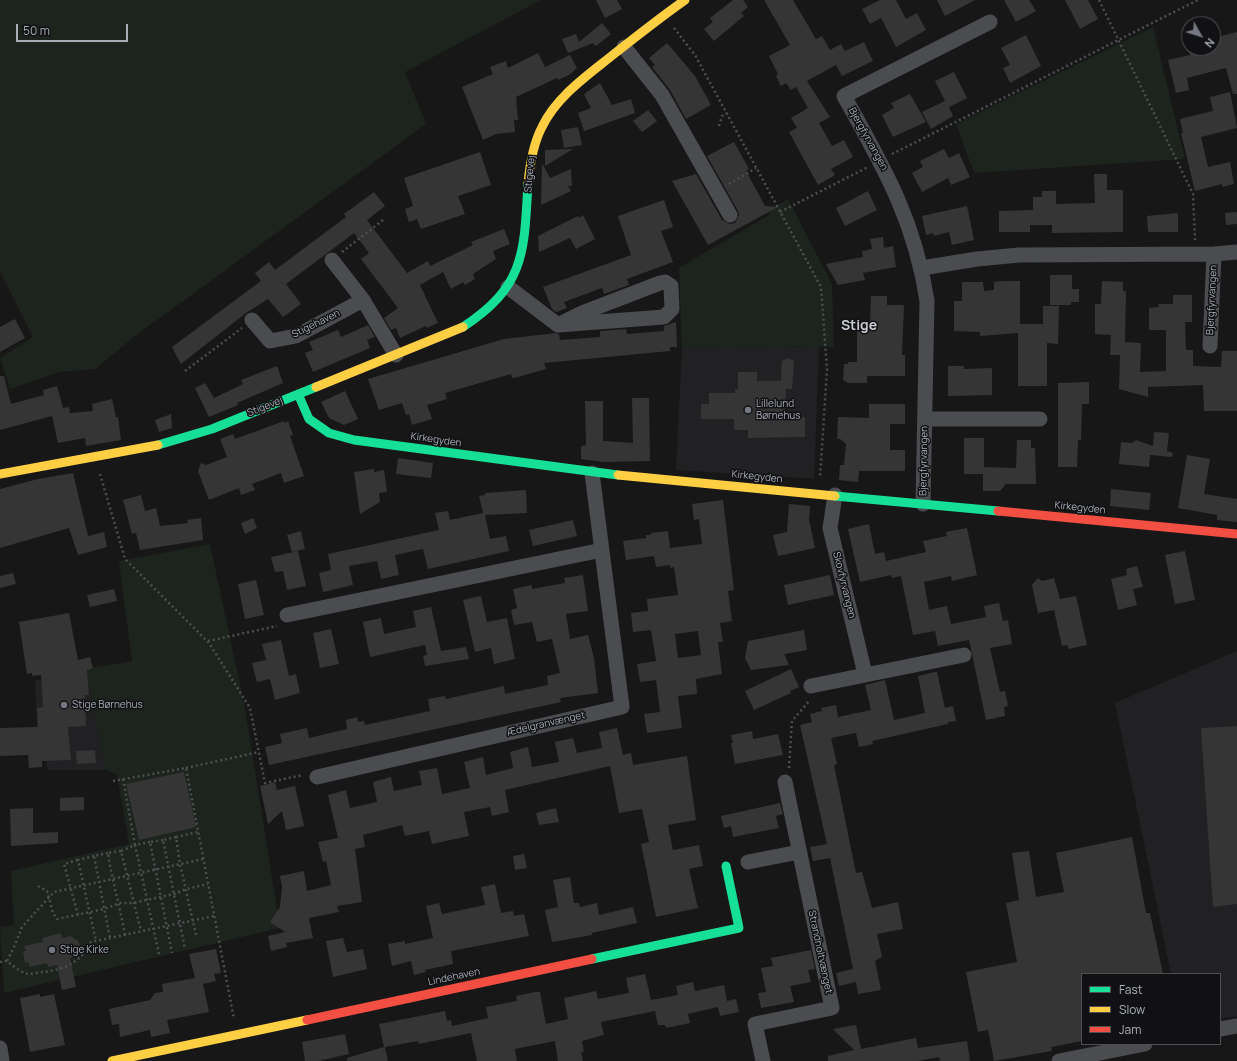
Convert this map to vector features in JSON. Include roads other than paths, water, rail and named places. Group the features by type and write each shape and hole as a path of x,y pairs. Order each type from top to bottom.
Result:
{"street":[{"name":"Stigevej","path":"0,474 152,447 204,431 460,329 478,318 494,304 508,287 517,269 523,251 527,225 528,182 532,148 542,125 554,107 571,89 674,6"},
{"name":"Bjergfyrvangen","path":"923,504 927,301 922,268 909,225 893,185 844,96 990,22"},
{"path":"624,47 662,94 730,215"},
{"name":"Bjergfyrvangen","path":"922,268 977,259 1020,256 1214,254 1237,252"},
{"name":"Bjergfyrvangen","path":"1210,346 1214,254"},
{"path":"332,260 363,300 396,355"},
{"path":"508,287 558,325 664,317 672,309 671,286 664,282 660,283 582,313 558,325"},
{"name":"Stigehaven","path":"252,320 270,341 277,340 296,336 363,300"},
{"name":"Kirkegyden","path":"298,394 309,419 329,434 354,440 592,473 1237,534"},
{"name":"Bjergfyrvangen","path":"925,419 1040,419"},
{"name":"Ædelgranvænget","path":"317,777 622,707 592,473"},
{"name":"Skovfyrvangen","path":"835,495 830,528 865,674"},
{"path":"286,614 602,550"},
{"path":"817,685 964,654"},
{"name":"Strandholtvænget","path":"763,1061 755,1024 832,1008 785,782"},
{"path":"748,862 799,852"},
{"name":"Lindehaven","path":"112,1061 739,928 726,866"},
{"path":"1221,1029 1237,1026"},
{"path":"1059,1061 1140,1045"},
{"path":"0,1048 2,1061"}],"place":[{"name":"Lillelund Børnehus","path":"748,410"},
{"name":"Stige Børnehus","path":"64,705"},
{"name":"Stige Kirke","path":"52,950"}],"district":[{"name":"Stige","path":"859,326"}]}
